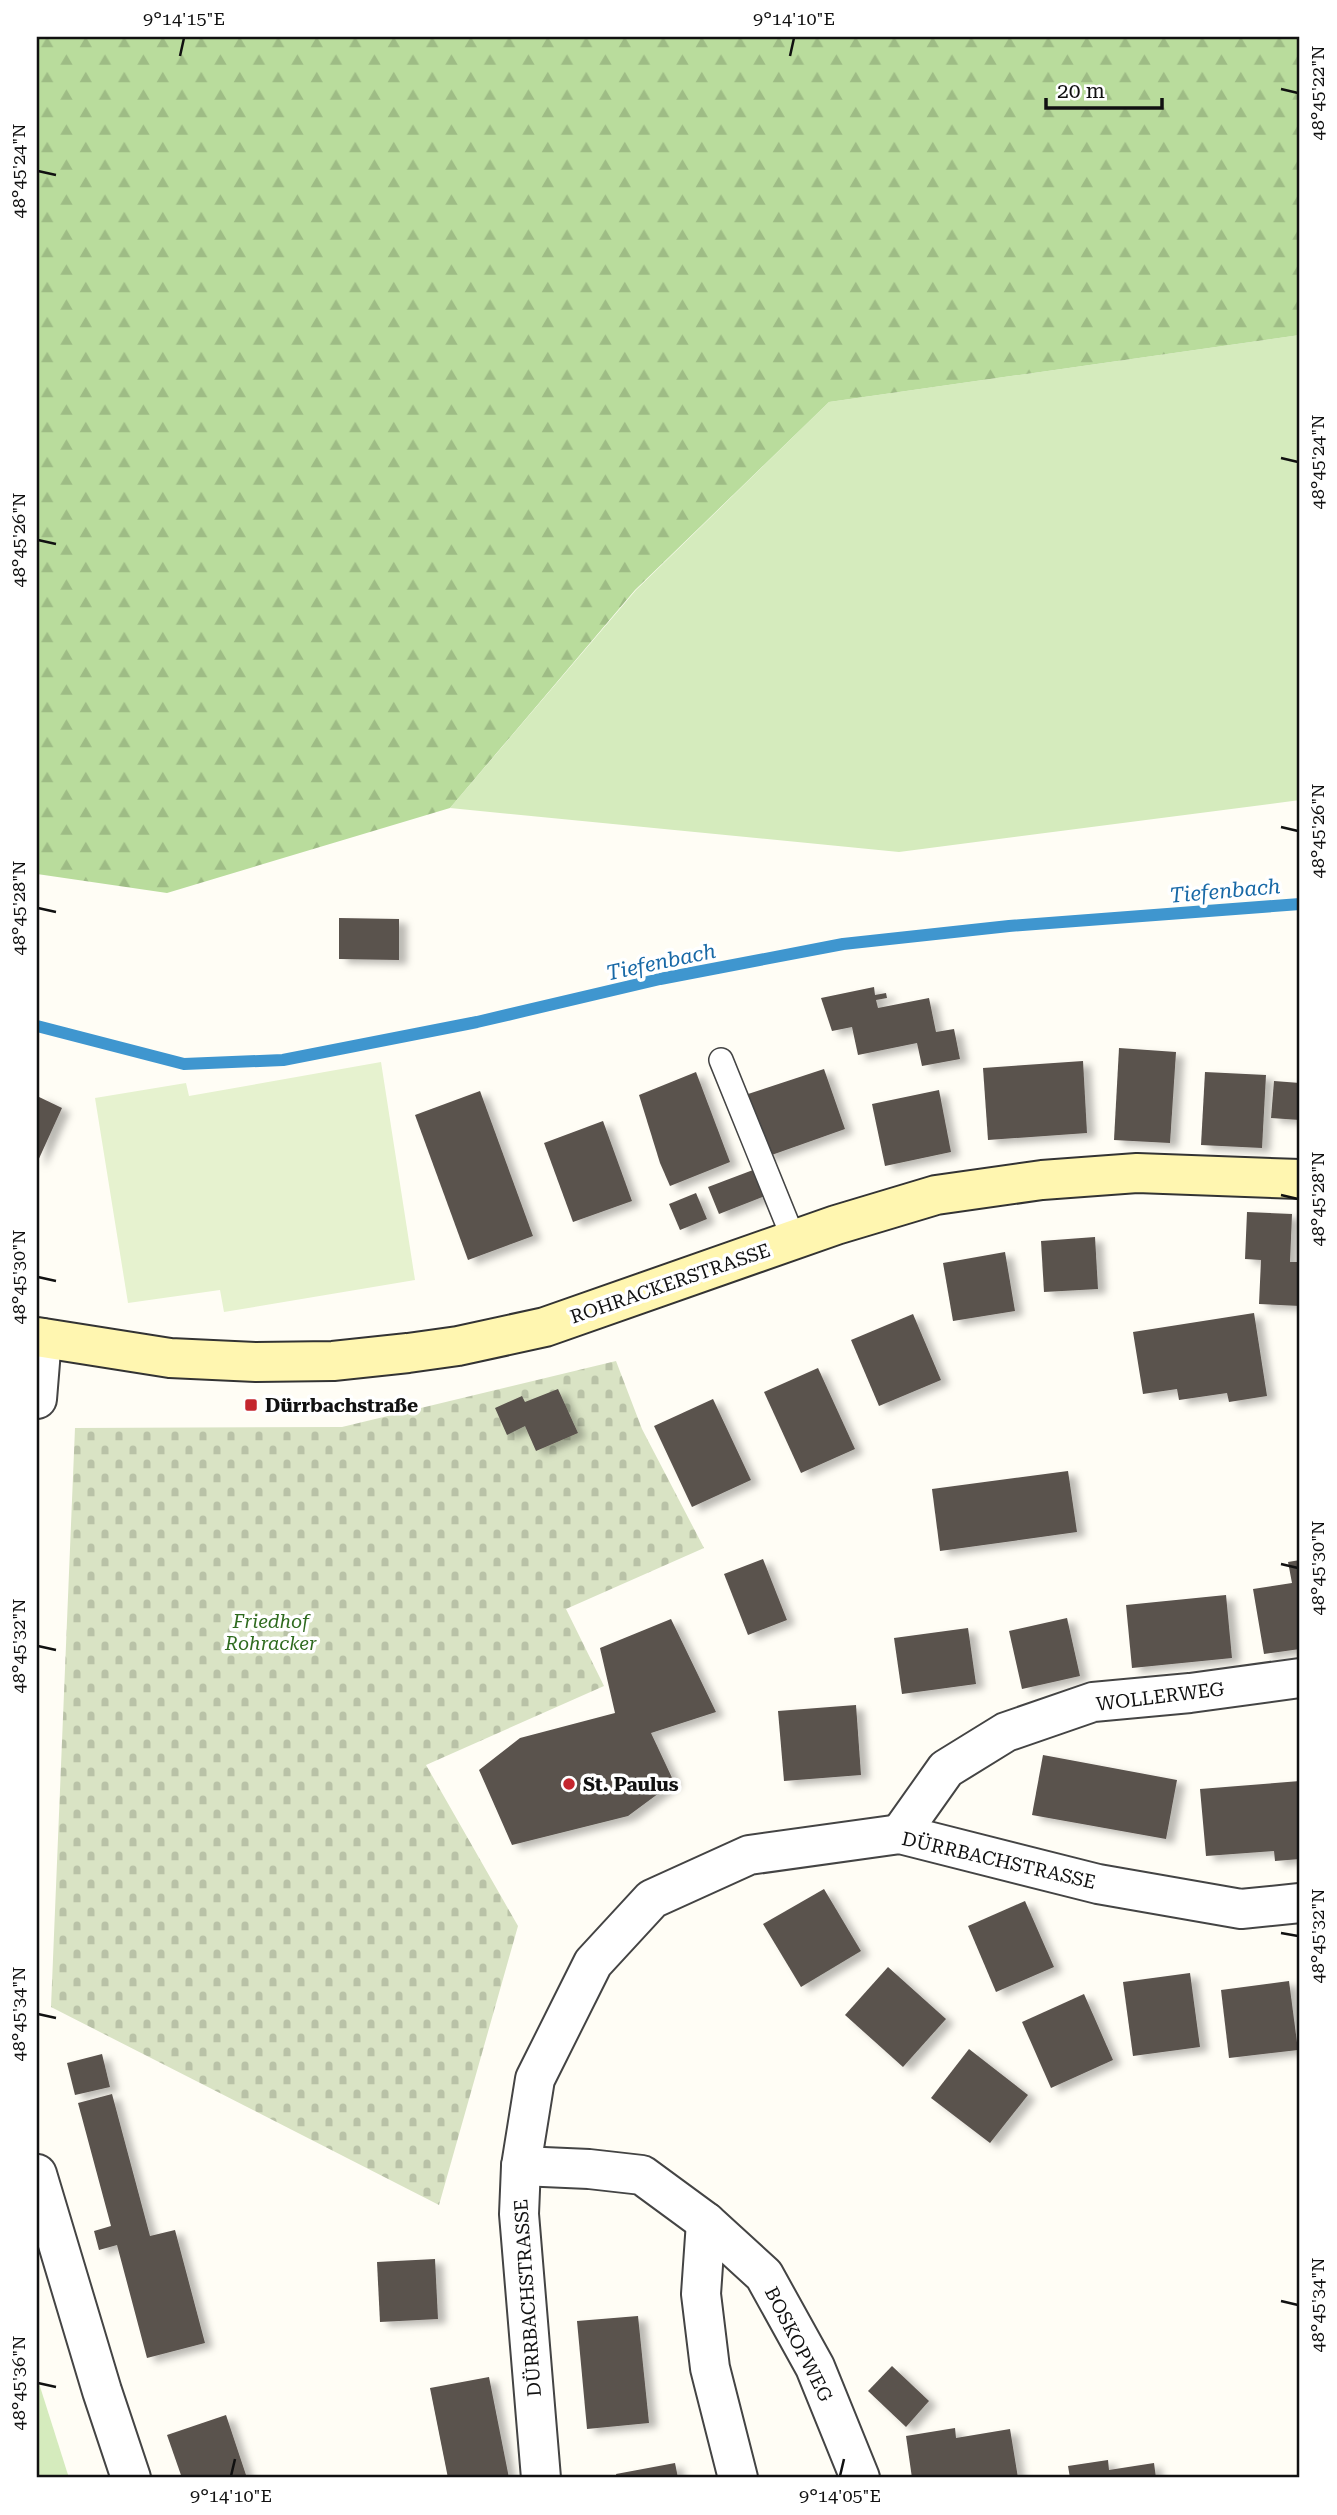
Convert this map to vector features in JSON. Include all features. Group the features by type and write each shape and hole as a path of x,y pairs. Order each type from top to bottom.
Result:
{"street":[{"name":"ROHRACKERSTRASSE","path":"39,1337 170,1357 256,1362 332,1361 408,1353 458,1346 545,1326 794,1240 936,1195 1042,1180 1137,1173 1300,1179"},
{"path":"37,1399 39,1337"},
{"name":"WOLLERWEG","path":"900,1834 946,1769 1006,1732 1093,1702 1190,1693 1300,1678"},
{"name":"DÜRRBACHSTRASSE","path":"541,2478 519,2214 521,2166 535,2080 593,1963 652,1899 749,1855 900,1834 1098,1884 1241,1909 1300,1903"},
{"name":"BOSKOPWEG","path":"521,2166 642,2175 706,2222 764,2275 815,2367 860,2478"},
{"path":"37,2175 131,2478"},
{"path":"706,2222 702,2306 710,2368 738,2478"}],"lane":[{"path":"721,1060 794,1240"}],"green space":[{"path":"37,37 1300,37 1300,335 829,402 635,590 450,808 167,893 37,874"},
{"path":"1300,335 1300,800 899,852 450,808 636,590 829,402"},
{"path":"381,1062 415,1280 224,1312 220,1290 128,1303 95,1098 186,1083 189,1096"},
{"name":"Friedhof Rohracker","path":"616,1361 642,1429 704,1548 566,1609 604,1686 426,1765 518,1926 439,2205 51,2007 75,1428 342,1427"},
{"path":"37,2377 69,2478 37,2478"}],"building":[{"path":"339,918 399,919 399,960 339,959"},
{"path":"874,987 875,995 886,993 887,998 876,1000 878,1008 929,998 936,1032 954,1029 960,1059 922,1066 917,1043 858,1055 852,1027 832,1031 821,998"},
{"path":"1119,1048 1176,1052 1170,1143 1114,1140"},
{"path":"1083,1061 1087,1133 988,1140 983,1068"},
{"path":"824,1069 845,1129 766,1157 745,1095"},
{"path":"696,1072 730,1162 670,1186 639,1095"},
{"path":"1205,1072 1266,1075 1262,1148 1201,1145"},
{"path":"1274,1081 1300,1083 1300,1120 1271,1118"},
{"path":"939,1090 951,1152 885,1166 872,1104"},
{"path":"480,1091 533,1236 468,1260 415,1115"},
{"path":"37,1096 62,1108 37,1163"},
{"path":"603,1121 632,1201 573,1222 544,1143"},
{"path":"753,1170 765,1196 719,1214 708,1187"},
{"path":"696,1193 707,1219 680,1230 669,1204"},
{"path":"1247,1212 1292,1214 1290,1262 1300,1262 1300,1306 1259,1304 1261,1260 1245,1259"},
{"path":"1095,1237 1098,1289 1044,1292 1041,1241"},
{"path":"1005,1252 1015,1311 953,1321 943,1263"},
{"path":"1254,1313 1267,1396 1229,1402 1227,1393 1179,1400 1177,1389 1143,1394 1133,1332"},
{"path":"913,1314 941,1380 879,1406 851,1340"},
{"path":"818,1368 855,1449 801,1473 764,1392"},
{"path":"558,1389 578,1433 536,1451 525,1426 507,1435 495,1408 522,1396 525,1402"},
{"path":"713,1399 751,1480 692,1507 654,1426"},
{"path":"1068,1471 1077,1532 940,1551 932,1489"},
{"path":"763,1559 787,1620 748,1635 724,1574"},
{"path":"1300,1560 1300,1649 1264,1654 1253,1589 1292,1583 1288,1562"},
{"path":"1226,1595 1232,1658 1132,1668 1126,1605"},
{"path":"1067,1618 1080,1676 1022,1689 1009,1631"},
{"path":"671,1619 716,1712 651,1733 674,1782 628,1816 512,1845 479,1770 520,1738 615,1713 600,1648"},
{"path":"968,1628 976,1684 902,1694 894,1638"},
{"path":"856,1705 861,1775 784,1781 778,1711"},
{"path":"1043,1755 1177,1780 1166,1839 1032,1815"},
{"path":"1300,1781 1300,1859 1275,1861 1274,1851 1206,1856 1200,1789"},
{"path":"824,1889 861,1951 801,1987 763,1924"},
{"path":"1025,1901 1054,1967 996,1992 968,1926"},
{"path":"888,1967 946,2019 903,2067 845,2015"},
{"path":"1190,1973 1200,2047 1133,2056 1123,1982"},
{"path":"1289,1981 1298,2050 1229,2058 1221,1990"},
{"path":"1084,1994 1113,2060 1051,2088 1022,2022"},
{"path":"969,2049 1028,2095 990,2143 931,2098"},
{"path":"102,2054 110,2087 75,2095 67,2063"},
{"path":"112,2094 150,2236 175,2230 205,2343 147,2358 117,2245 99,2250 94,2231 111,2226 78,2103"},
{"path":"435,2259 438,2319 380,2322 377,2262"},
{"path":"638,2316 649,2423 587,2429 577,2321"},
{"path":"892,2366 929,2401 906,2427 868,2391"},
{"path":"489,2377 509,2478 448,2478 430,2388"},
{"path":"226,2415 247,2478 182,2478 167,2435"},
{"path":"955,2428 956,2438 1010,2429 1018,2478 912,2478 906,2436"},
{"path":"1108,2460 1109,2470 1154,2463 1156,2478 1070,2478 1068,2466"},
{"path":"675,2463 678,2478 617,2478 616,2474"}],"waterway":[{"name":"Tiefenbach","path":"37,1026 184,1064 283,1060 477,1022 660,979 843,944 1009,926 1300,904"}],"place":[{"name":"Dürrbachstraße","path":"251,1405"},
{"name":"St. Paulus","path":"569,1784"}]}
